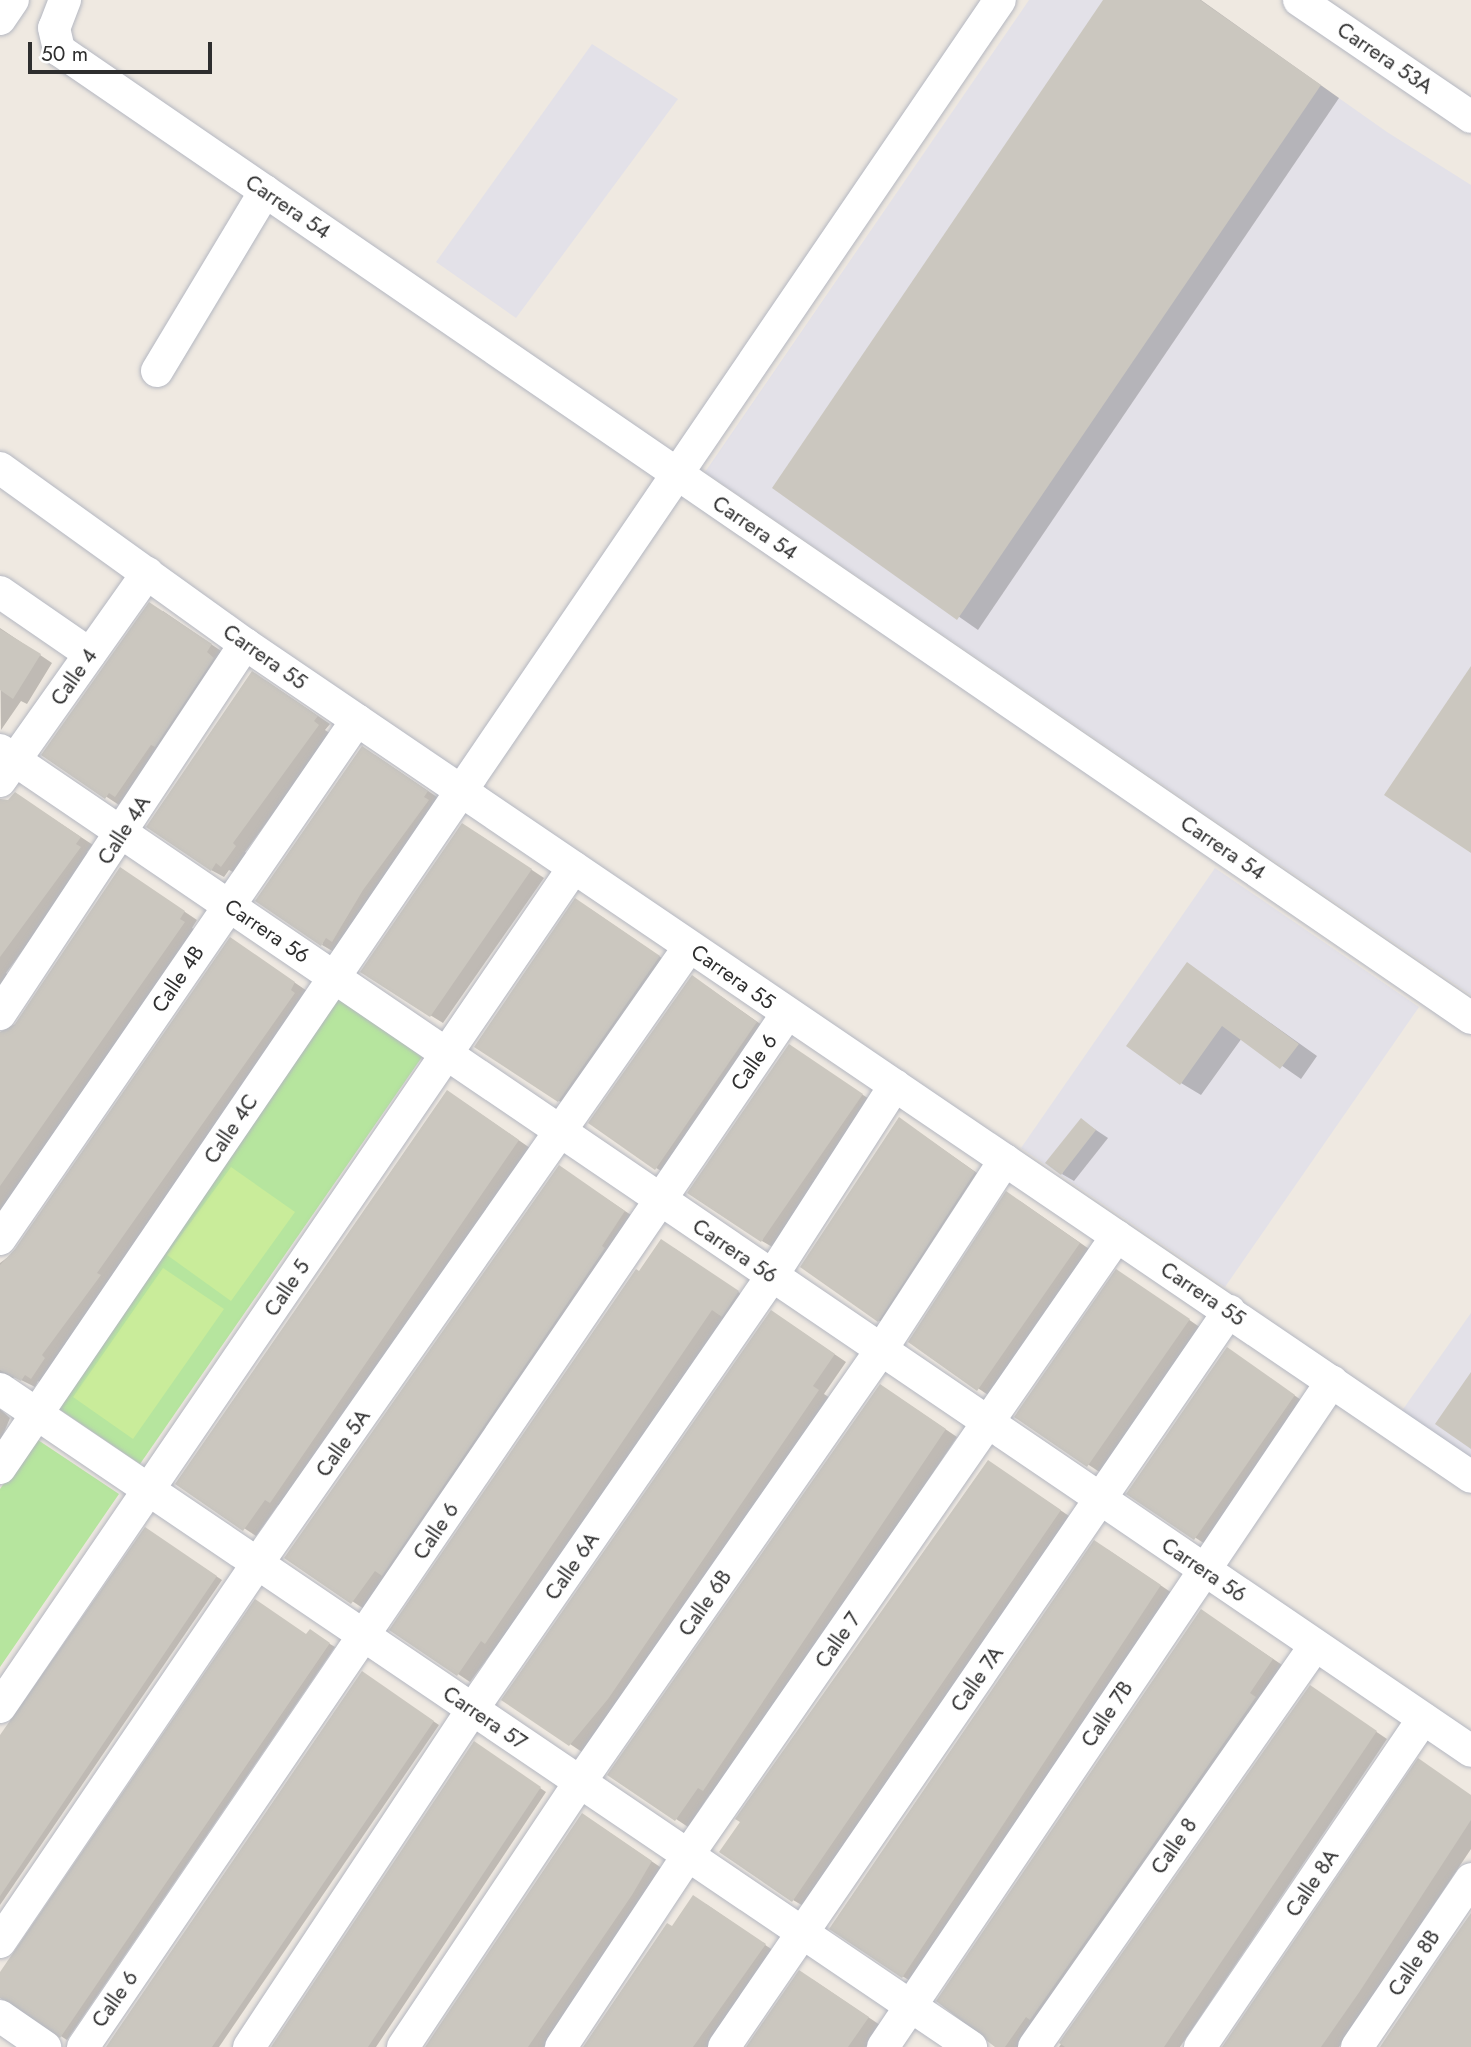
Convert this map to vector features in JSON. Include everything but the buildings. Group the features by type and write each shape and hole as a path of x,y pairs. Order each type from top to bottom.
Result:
{"street":[{"path":"0,19 13,0"},
{"name":"Calle 4C","path":"0,1468 1000,0"},
{"name":"Carrera 53A","path":"1299,0 1471,117"},
{"name":"Carrera 54","path":"59,14 59,50 1471,1018"},
{"path":"157,371 265,191"},
{"name":"Carrera 55","path":"0,468 245,644 1471,1477"},
{"name":"Calle 4","path":"5,764 90,654 147,573"},
{"path":"0,592 90,654"},
{"name":"Calle 4A","path":"0,1014 245,644"},
{"name":"Calle 4B","path":"0,1240 357,720"},
{"name":"Carrera 56","path":"5,764 122,833 229,905 1471,1751"},
{"name":"Calle 5","path":"0,1707 574,867"},
{"name":"Calle 5A","path":"0,1941 257,1564 689,947"},
{"name":"Calle 6","path":"83,2047 787,1014"},
{"name":"Calle 6A","path":"249,2047 472,1710 772,1276 895,1085"},
{"name":"Calle 6B","path":"404,2047 580,1782 881,1350 1005,1160"},
{"name":"Calle 7","path":"561,2047 688,1855 1118,1236"},
{"name":"Calle 7A","path":"724,2047 1102,1500 1229,1311"},
{"name":"Calle 7B","path":"883,2047 1332,1381"},
{"name":"Carrera 57","path":"0,1389 971,2047"},
{"name":"Calle 8","path":"1034,2047 1315,1645"},
{"name":"Calle 8A","path":"1200,2047 1423,1719"},
{"name":"Calle 8B","path":"1357,2047 1471,1879"},
{"path":"0,2016 45,2047"}],"shaded area":[{"path":"1029,0 1200,0 1387,132 1471,185 1471,995 705,472"},
{"path":"592,44 678,99 516,318 436,262"},
{"path":"1215,868 1419,1007 1225,1287 1021,1148"},
{"path":"1471,1313 1471,1458 1401,1412"}],"green space":[{"path":"337,996 422,1057 140,1464 56,1407"},
{"path":"231,1167 295,1212 231,1301 167,1255"},
{"path":"163,1268 224,1309 133,1439 73,1397"},
{"path":"35,1438 119,1494 0,1667 0,1489"}]}
